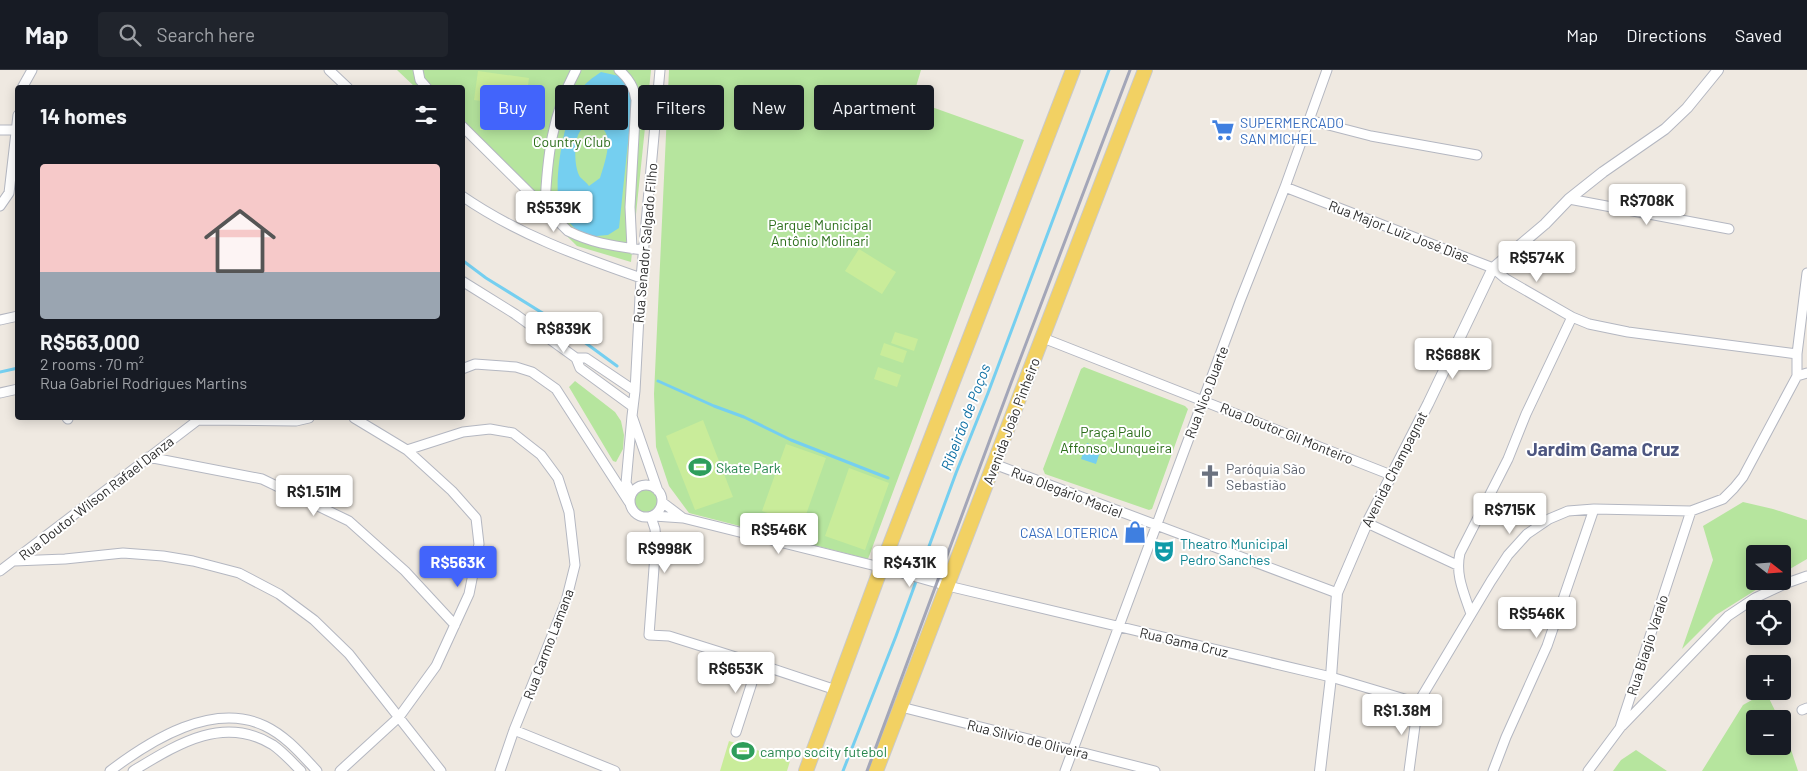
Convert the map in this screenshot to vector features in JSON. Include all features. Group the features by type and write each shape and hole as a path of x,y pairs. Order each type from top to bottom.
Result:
{"main road":[{"path":"806,771 1073,70"},
{"name":"Avenida João Pinheiro","path":"876,771 1146,70"}],"street":[{"path":"24,85 32,70"},
{"path":"329,70 345,85"},
{"path":"414,70 423,84"},
{"path":"418,70 423,84"},
{"path":"545,207 547,170 553,127 567,86 576,70"},
{"path":"620,70 632,84 636,100 630,207 632,249"},
{"name":"Rua Senador Salgado Filho","path":"632,416 635,391 640,278 660,70"},
{"name":"Rua Nico Duarte","path":"1065,771 1203,400 1285,187 1327,70"},
{"name":"Avenida Champagnat","path":"1320,771 1331,677 1337,593 1367,522 1493,268 1545,224 1569,199 1603,172 1664,129 1688,108 1718,70"},
{"path":"1309,120 1371,136 1477,155"},
{"path":"465,129 568,231 605,245 644,250"},
{"path":"0,130 15,130"},
{"path":"0,206 9,193 15,146"},
{"name":"Rua Major Luiz José Dias","path":"1285,187 1493,268 1506,279 1572,317 1589,324 1628,332 1797,354"},
{"path":"465,198 489,214 565,251 640,278"},
{"path":"1569,199 1729,229"},
{"path":"1409,771 1418,704 1508,556 1528,534 1549,518 1568,511 1594,509 1691,511 1723,499 1734,488 1753,459 1797,376 1797,354 1807,273"},
{"path":"465,283 515,314 576,358 580,368 632,406"},
{"path":"0,320 15,317"},
{"path":"1471,614 1459,577 1457,565 1460,553 1508,459 1526,414 1572,317"},
{"name":"Rua Doutor Gil Monteiro","path":"1043,338 1391,475"},
{"path":"576,358 586,358 635,391"},
{"path":"465,368 475,364 516,367 532,372 556,389 630,498"},
{"path":"1797,376 1807,373"},
{"path":"0,393 15,389"},
{"path":"632,416 626,482 632,512 646,518 652,516 683,518"},
{"path":"632,416 662,502 683,518"},
{"name":"Rua Doutor Wilson Rafael Danza","path":"0,571 198,420 296,420"},
{"path":"340,771 399,718 436,666 469,594 479,544 476,518 452,491 407,450 357,420"},
{"name":"Rua Carmo Lamana","path":"407,450 463,432 490,429 513,434 541,455 558,478 570,512 575,565 566,601 514,730 500,771"},
{"path":"148,457 262,479 349,521 405,572 456,625"},
{"name":"Rua Olegário Maciel","path":"994,464 1337,593"},
{"path":"630,498 635,489 644,485 654,487 658,491"},
{"path":"652,516 661,507 662,502"},
{"path":"1493,771 1506,737 1547,646 1594,509"},
{"name":"Rua Biagio Varalo","path":"1588,771 1620,728 1691,511"},
{"path":"652,516 656,541 649,635 669,636 836,690"},
{"name":"Rua Gama Cruz","path":"683,518 948,586 1331,677 1418,704"},
{"path":"1367,522 1457,565"},
{"path":"14,561 65,559 123,553 163,556 193,561 239,573 279,594 314,620 349,654 442,771"},
{"path":"1620,728 1728,616 1755,598 1807,576"},
{"path":"736,732 758,664"},
{"name":"Rua Silvio de Oliveira","path":"901,707 1156,771"},
{"path":"110,771 142,749 170,734 203,722 233,717 265,726 284,738 317,771"},
{"path":"514,730 615,771"},
{"path":"133,771 175,745 207,734 229,731 246,734 273,745 301,771"}],"green space":[{"name":"Country Club","path":"397,70 651,70 649,85 638,85 638,130 645,130 631,262 577,246 465,136 465,85 413,85"},
{"name":"Parque Municipal Antônio Molinari","path":"669,70 921,70 916,85 814,85 814,130 934,130 934,108 1024,140 868,559 689,513 669,486 656,447 654,394 666,130 724,130 724,85 668,85"},
{"path":"478,71 529,78 528,85 480,85 480,101 474,100"},
{"path":"859,249 896,272 882,294 845,271"},
{"path":"895,332 918,339 914,351 891,343"},
{"path":"884,343 907,351 903,363 880,355"},
{"path":"878,367 901,375 897,387 874,379"},
{"name":"Praça Paulo Affonso Junqueira","path":"1084,367 1185,406 1188,409 1152,509 1149,510 1045,474 1043,469 1081,369"},
{"path":"575,381 615,412 621,421 624,435 623,449 616,462 613,461 569,387"},
{"name":"Skate Park","path":"703,420 733,497 695,510 666,436"},
{"path":"786,444 826,458 802,526 762,511"},
{"path":"849,468 889,483 865,550 825,536"},
{"path":"646,490 654,493 657,501 654,509 646,512 638,509 635,501 638,493"},
{"path":"1743,502 1773,509 1807,520 1807,559 1791,568 1791,545 1746,545 1746,590 1756,590 1716,615 1682,649 1713,560 1703,526"},
{"path":"1752,700 1770,700 1775,710 1746,710 1746,755 1791,755 1791,750 1798,771 1702,771 1743,705"},
{"name":"campo socity futebol","path":"729,741 790,761 787,771 720,771"},
{"path":"1636,750 1667,771 1613,771 1621,760"}],"water":[{"path":"601,72 619,76 626,85 585,85"},
{"path":"628,88 633,94 619,228 608,235 585,237 569,222 562,212 559,201 558,170 565,130 581,130 578,134 575,154 576,167 580,177 589,186 600,178 606,156 608,140 604,130 628,130"},
{"path":"1087,443 1101,449 1096,464 1081,459"}],"waterway":[{"name":"Ribeirão de Poços","path":"843,771 896,636 1109,70"},
{"path":"465,262 486,278 557,322 617,366"},
{"path":"0,372 15,369"},
{"path":"658,381 744,417 791,440 888,478"}],"railway":[{"path":"867,771 1130,70"}],"place":[{"name":"SUPERMERCADO SAN MICHEL","path":"1223,130"},
{"name":"Skate Park","path":"700,467"},
{"name":"Paróquia São Sebastião","path":"1210,476"},
{"name":"CASA LOTERICA","path":"1135,532"},
{"name":"Theatro Municipal Pedro Sanches","path":"1164,551"},
{"name":"campo socity futebol","path":"743,751"}],"district":[{"name":"Jardim Gama Cruz","path":"1603,448"}]}
